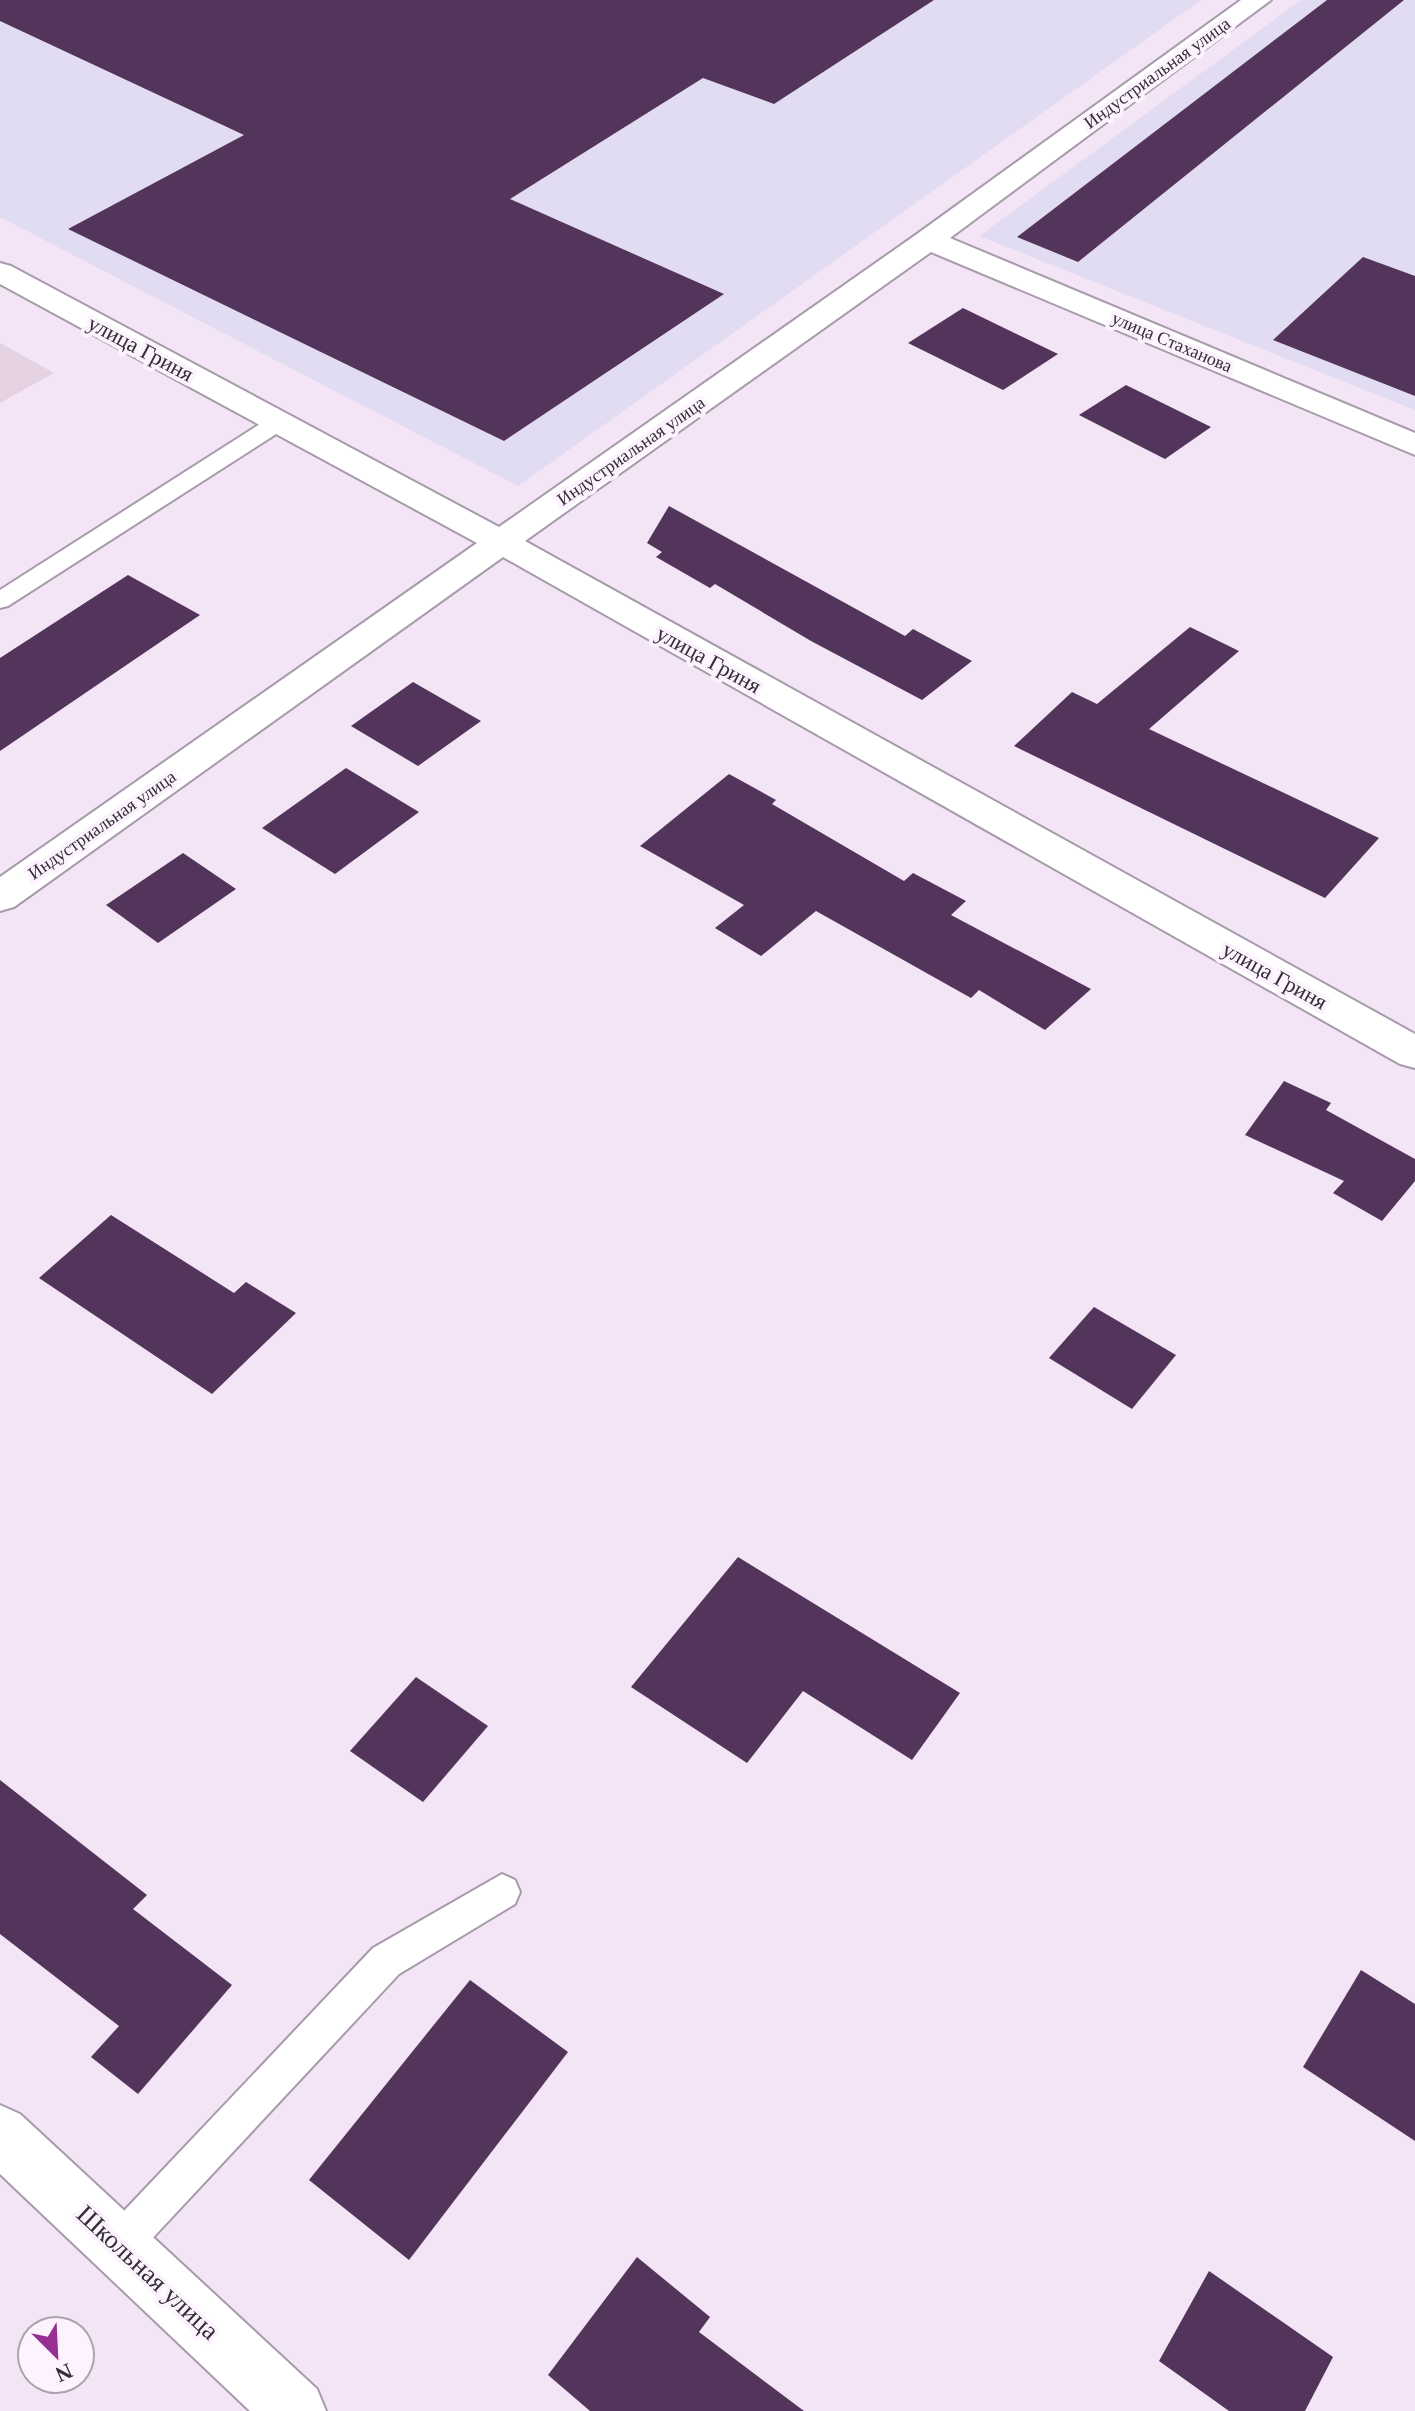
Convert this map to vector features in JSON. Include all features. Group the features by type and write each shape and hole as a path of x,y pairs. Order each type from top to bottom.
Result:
{"street":[{"name":"Индустриальная улица","path":"0,897 928,240 1258,0"},
{"name":"улица Стаханова","path":"928,240 1415,445"},
{"name":"улица Гриня","path":"0,272 501,542 1415,1053"},
{"name":"Школьная улица","path":"0,2134 295,2411"}],"lane":[{"path":"0,601 279,422"},
{"path":"119,2245 386,1961 502,1892"}],"shaded area":[{"path":"0,0 1201,0 518,486 0,217"},
{"path":"1301,0 1415,0 1415,410 979,236"},
{"path":"0,343 54,373 0,403"}],"building":[{"path":"0,0 934,0 774,104 703,78 510,199 724,294 504,441 68,229 244,135 0,21"},
{"path":"1327,0 1404,0 1078,262 1017,237"},
{"path":"1363,257 1415,276 1415,396 1273,340"},
{"path":"963,308 1058,354 1003,390 908,343"},
{"path":"1126,385 1211,427 1165,459 1079,415"},
{"path":"669,506 905,636 913,629 972,661 922,700 811,641 715,584 710,588 656,557 662,552 647,543"},
{"path":"128,575 200,615 0,751 0,658"},
{"path":"1190,627 1239,651 1149,729 1379,838 1325,898 1014,746 1072,692 1097,704"},
{"path":"413,682 481,721 418,766 351,726"},
{"path":"346,768 419,812 335,874 262,828"},
{"path":"729,774 776,800 772,804 904,881 913,873 966,901 951,915 1091,989 1045,1030 979,990 971,998 816,911 761,956 715,928 744,905 640,846"},
{"path":"183,853 236,889 158,943 106,905"},
{"path":"1284,1081 1331,1103 1326,1110 1415,1159 1415,1181 1382,1221 1333,1193 1344,1181 1245,1135"},
{"path":"111,1215 234,1293 246,1282 296,1313 212,1394 39,1278"},
{"path":"1094,1307 1176,1355 1132,1409 1049,1358"},
{"path":"738,1557 960,1693 912,1760 803,1691 747,1763 631,1687"},
{"path":"416,1677 488,1726 423,1802 350,1751"},
{"path":"0,1780 147,1895 133,1909 232,1985 138,2094 91,2057 119,2026 0,1934"},
{"path":"1361,1970 1415,2004 1415,2141 1303,2067"},
{"path":"470,1980 568,2052 409,2260 309,2180"},
{"path":"637,2257 710,2317 699,2332 804,2411 590,2411 548,2375"},
{"path":"1209,2271 1333,2357 1305,2411 1229,2411 1159,2361"}]}
